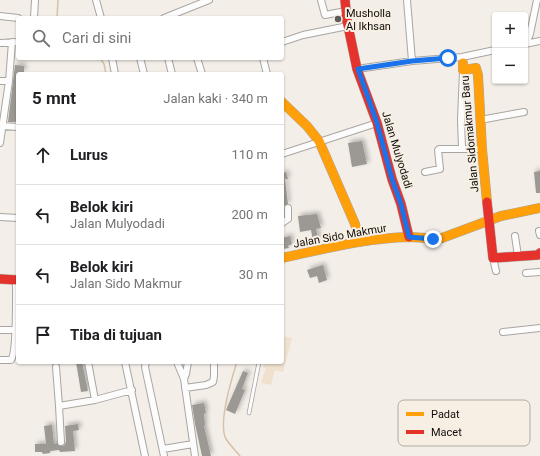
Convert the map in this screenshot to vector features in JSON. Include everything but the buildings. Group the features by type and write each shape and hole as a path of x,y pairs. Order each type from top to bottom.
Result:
{"street":[{"path":"34,16 35,0"},
{"path":"96,0 100,16"},
{"path":"169,16 209,0"},
{"path":"322,0 325,15 346,11"},
{"name":"Jalan Mulyodadi","path":"345,0 348,26 358,69 377,123 392,179 401,204 409,237"},
{"path":"407,0 412,61"},
{"path":"528,38 537,0"},
{"path":"183,11 184,16"},
{"path":"0,16 16,18"},
{"path":"284,41 303,35 348,26"},
{"path":"528,43 540,41"},
{"path":"0,43 15,42 9,81 3,96 0,143"},
{"path":"358,69 412,61 462,57 492,51"},
{"path":"112,60 116,72"},
{"path":"140,60 144,72"},
{"path":"168,60 172,72"},
{"path":"198,60 201,72"},
{"path":"264,60 266,72"},
{"path":"462,148 461,120 463,66"},
{"name":"Jalan Sidomakmur Baru","path":"463,66 477,70 482,149 493,258"},
{"path":"0,81 9,81"},
{"path":"284,104 307,126 317,142 346,202 355,224 360,242"},
{"path":"480,120 524,112"},
{"path":"284,152 377,123"},
{"path":"2,126 16,127"},
{"path":"425,172 440,169 439,149 482,149"},
{"path":"284,222 288,219 288,208"},
{"name":"Jalan Sido Makmur","path":"284,258 360,242 409,237 433,239 442,238 490,219 540,208"},
{"path":"0,217 16,218"},
{"path":"540,230 540,235"},
{"path":"515,236 518,256"},
{"path":"496,271 493,258 540,253"},
{"path":"526,273 540,272"},
{"path":"0,279 16,280"},
{"path":"0,360 10,360 13,356 15,344 16,305"},
{"path":"503,332 540,328"},
{"path":"0,330 15,330"},
{"path":"88,364 95,400"},
{"path":"126,364 145,456"},
{"path":"146,364 164,456"},
{"path":"178,364 184,379 195,456"},
{"path":"184,379 188,364"},
{"path":"185,388 206,385 213,382 214,364"},
{"path":"56,367 61,442"},
{"path":"59,406 95,400 132,390"},
{"path":"163,449 193,444"}],"lane":[{"path":"249,413 259,364"}],"shaded area":[{"path":"284,336 292,338 283,372 275,370 271,385 261,383 266,368 263,367 264,364 284,364"}],"waterway":[{"path":"57,16 58,0"},
{"path":"101,60 106,72"},
{"path":"236,364 223,423 226,439 240,456"}],"traffic: slow":[{"path":"463,63 463,70 476,68 478,75 482,149 487,202"},
{"path":"284,104 307,126 319,141 355,224 360,242"},
{"path":"284,258 345,244 377,239 409,237 442,238 501,216 540,208"}],"traffic: jam":[{"path":"345,0 347,21 357,69 377,123 392,179 401,204 409,237"},
{"path":"487,202 493,258 538,255 540,253"},
{"path":"0,279 16,280"}],"place":[{"name":"Musholla Al Ikhsan","path":"338,19"}],"route":[{"path":"433,239 409,237 401,204 392,179 377,123 358,69 412,61 448,58"}]}
